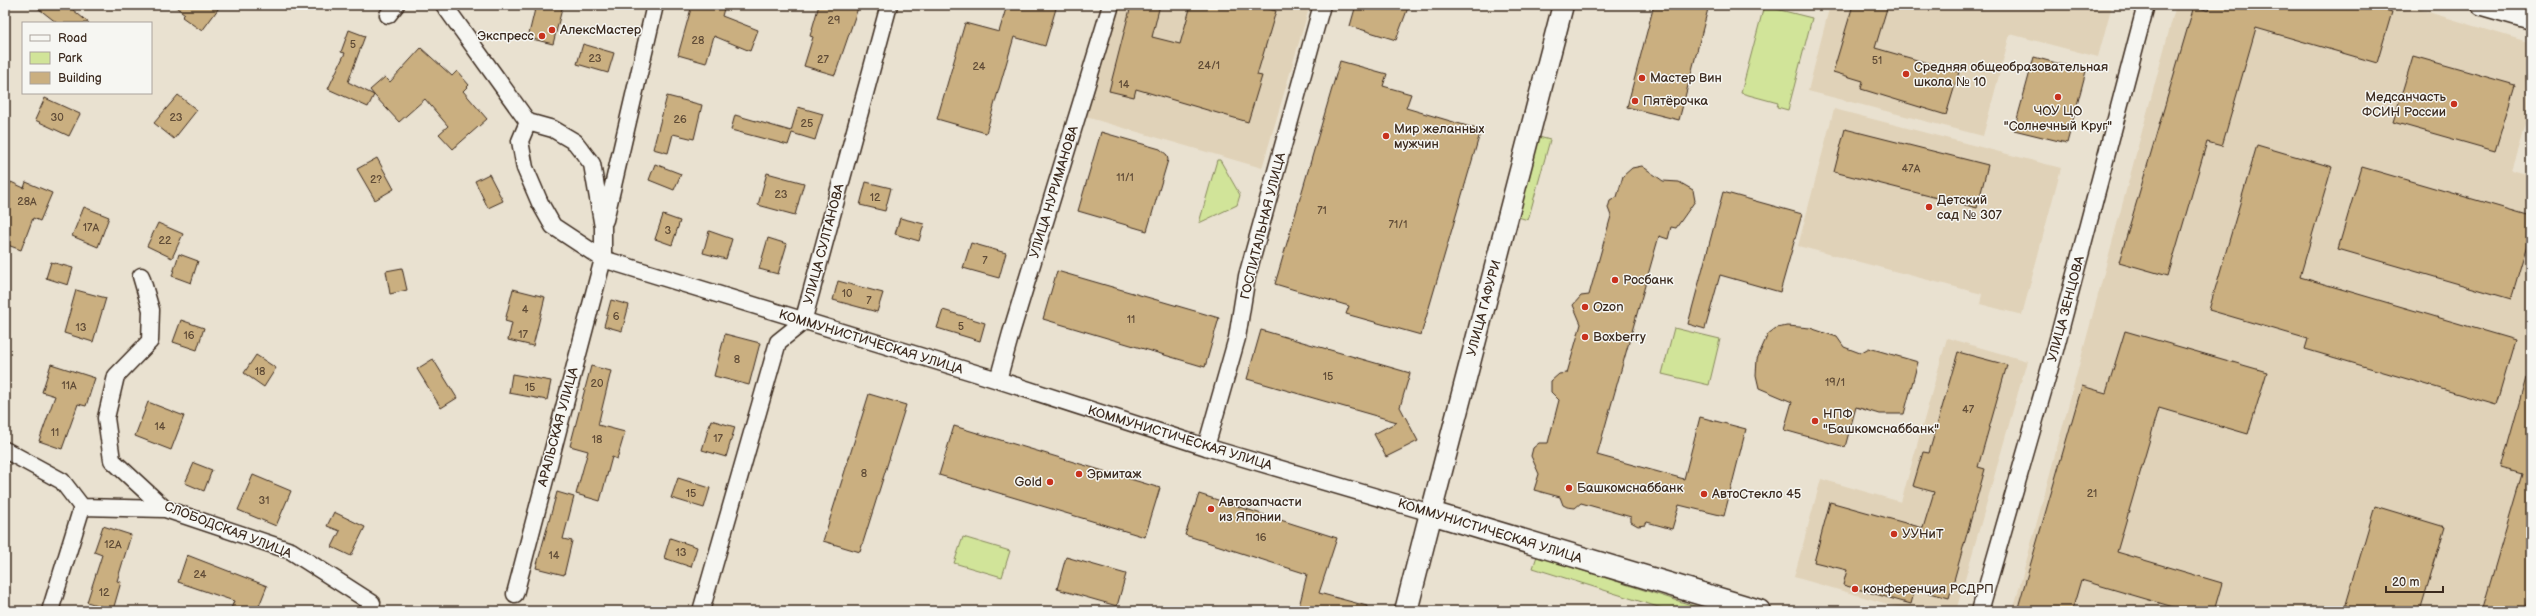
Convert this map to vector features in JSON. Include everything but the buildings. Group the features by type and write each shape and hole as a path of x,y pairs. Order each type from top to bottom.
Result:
{"main road":[{"name":"УЛИЦА ГАФУРИ","path":"1406,611 1431,513"},
{"name":"КОММУНИСТИЧЕСКАЯ УЛИЦА","path":"1431,513 1759,611"}],"street":[{"path":"444,5 528,122 553,129 575,142 592,164 604,227"},
{"path":"604,227 655,5"},
{"name":"УЛИЦА СУЛТАНОВА","path":"702,611 778,342 803,322 889,5"},
{"name":"УЛИЦА НУРИМАНОВА","path":"998,380 1111,5"},
{"name":"ГОСПИТАЛЬНАЯ УЛИЦА","path":"1206,447 1238,333 1247,276 1322,5"},
{"name":"УЛИЦА ГАФУРИ","path":"1431,513 1563,5"},
{"name":"УЛИЦА ЗЕНЦОВА","path":"1980,611 2055,350 2146,5"},
{"path":"2482,5 2531,20"},
{"name":"КОММУНИСТИЧЕСКАЯ УЛИЦА","path":"528,122 520,141 525,168 540,203 554,226 603,259 803,322 998,380 1206,447 1431,513"},
{"name":"АРАЛЬСКАЯ УЛИЦА","path":"516,594 603,259 604,227"},
{"name":"СЛОБОДСКАЯ УЛИЦА","path":"141,276 151,310 150,342 116,376 106,418 112,460 165,509 291,551 372,603"},
{"path":"5,450 62,481 82,507"},
{"path":"82,507 165,509"},
{"path":"50,611 82,507"}],"shaded area":[{"path":"1119,5 1310,5 1262,168 1086,117"},
{"name":"Средняя общеобразовательная школа № 10","path":"1830,5 2112,5 2098,57 2010,34 1983,136 1808,91"},
{"path":"2176,5 2405,5 2531,43 2531,105 2511,170 2531,175 2531,603 2529,611 2013,611"},
{"name":"Детский сад № 307","path":"1834,109 2061,168 2022,315 1980,304 1982,294 1798,246"},
{"path":"1947,338 2027,361 1956,611 1912,611 1794,577 1821,479 1901,502"}],"green space":[{"path":"1764,6 1812,18 1788,110 1777,107 1778,103 1741,93"},
{"path":"1539,137 1550,140 1528,220 1518,217"},
{"path":"1217,160 1220,160 1240,195 1237,205 1199,223"},
{"path":"1674,328 1720,339 1709,385 1662,374"},
{"path":"963,537 1010,551 1002,577 954,563"},
{"path":"1537,556 1710,611 1671,611 1533,568"}],"place":[{"name":"АлексМастер","path":"552,30"},
{"name":"Экспресс","path":"542,36"},
{"name":"Средняя общеобразовательная школа № 10","path":"1906,74"},
{"name":"Мастер Вин","path":"1642,78"},
{"name":"ЧОУ ЦО \"Солнечный Круг\"","path":"2058,97"},
{"name":"Пятёрочка","path":"1635,101"},
{"name":"Медсанчасть ФСИН России","path":"2454,104"},
{"name":"Мир желанных мужчин","path":"1386,136"},
{"name":"Детский сад № 307","path":"1929,207"},
{"name":"Росбанк","path":"1615,280"},
{"name":"Ozon","path":"1585,307"},
{"name":"Boxberry","path":"1585,337"},
{"name":"НПФ \"Башкомснаббанк\"","path":"1815,421"},
{"name":"Эрмитаж","path":"1079,474"},
{"name":"Gold","path":"1050,482"},
{"name":"Башкомснаббанк","path":"1569,488"},
{"name":"АвтоСтекло 45","path":"1704,494"},
{"name":"Автозапчасти из Японии","path":"1211,509"},
{"name":"УУНиТ","path":"1894,534"},
{"name":"конференция РСДРП","path":"1855,589"}]}
